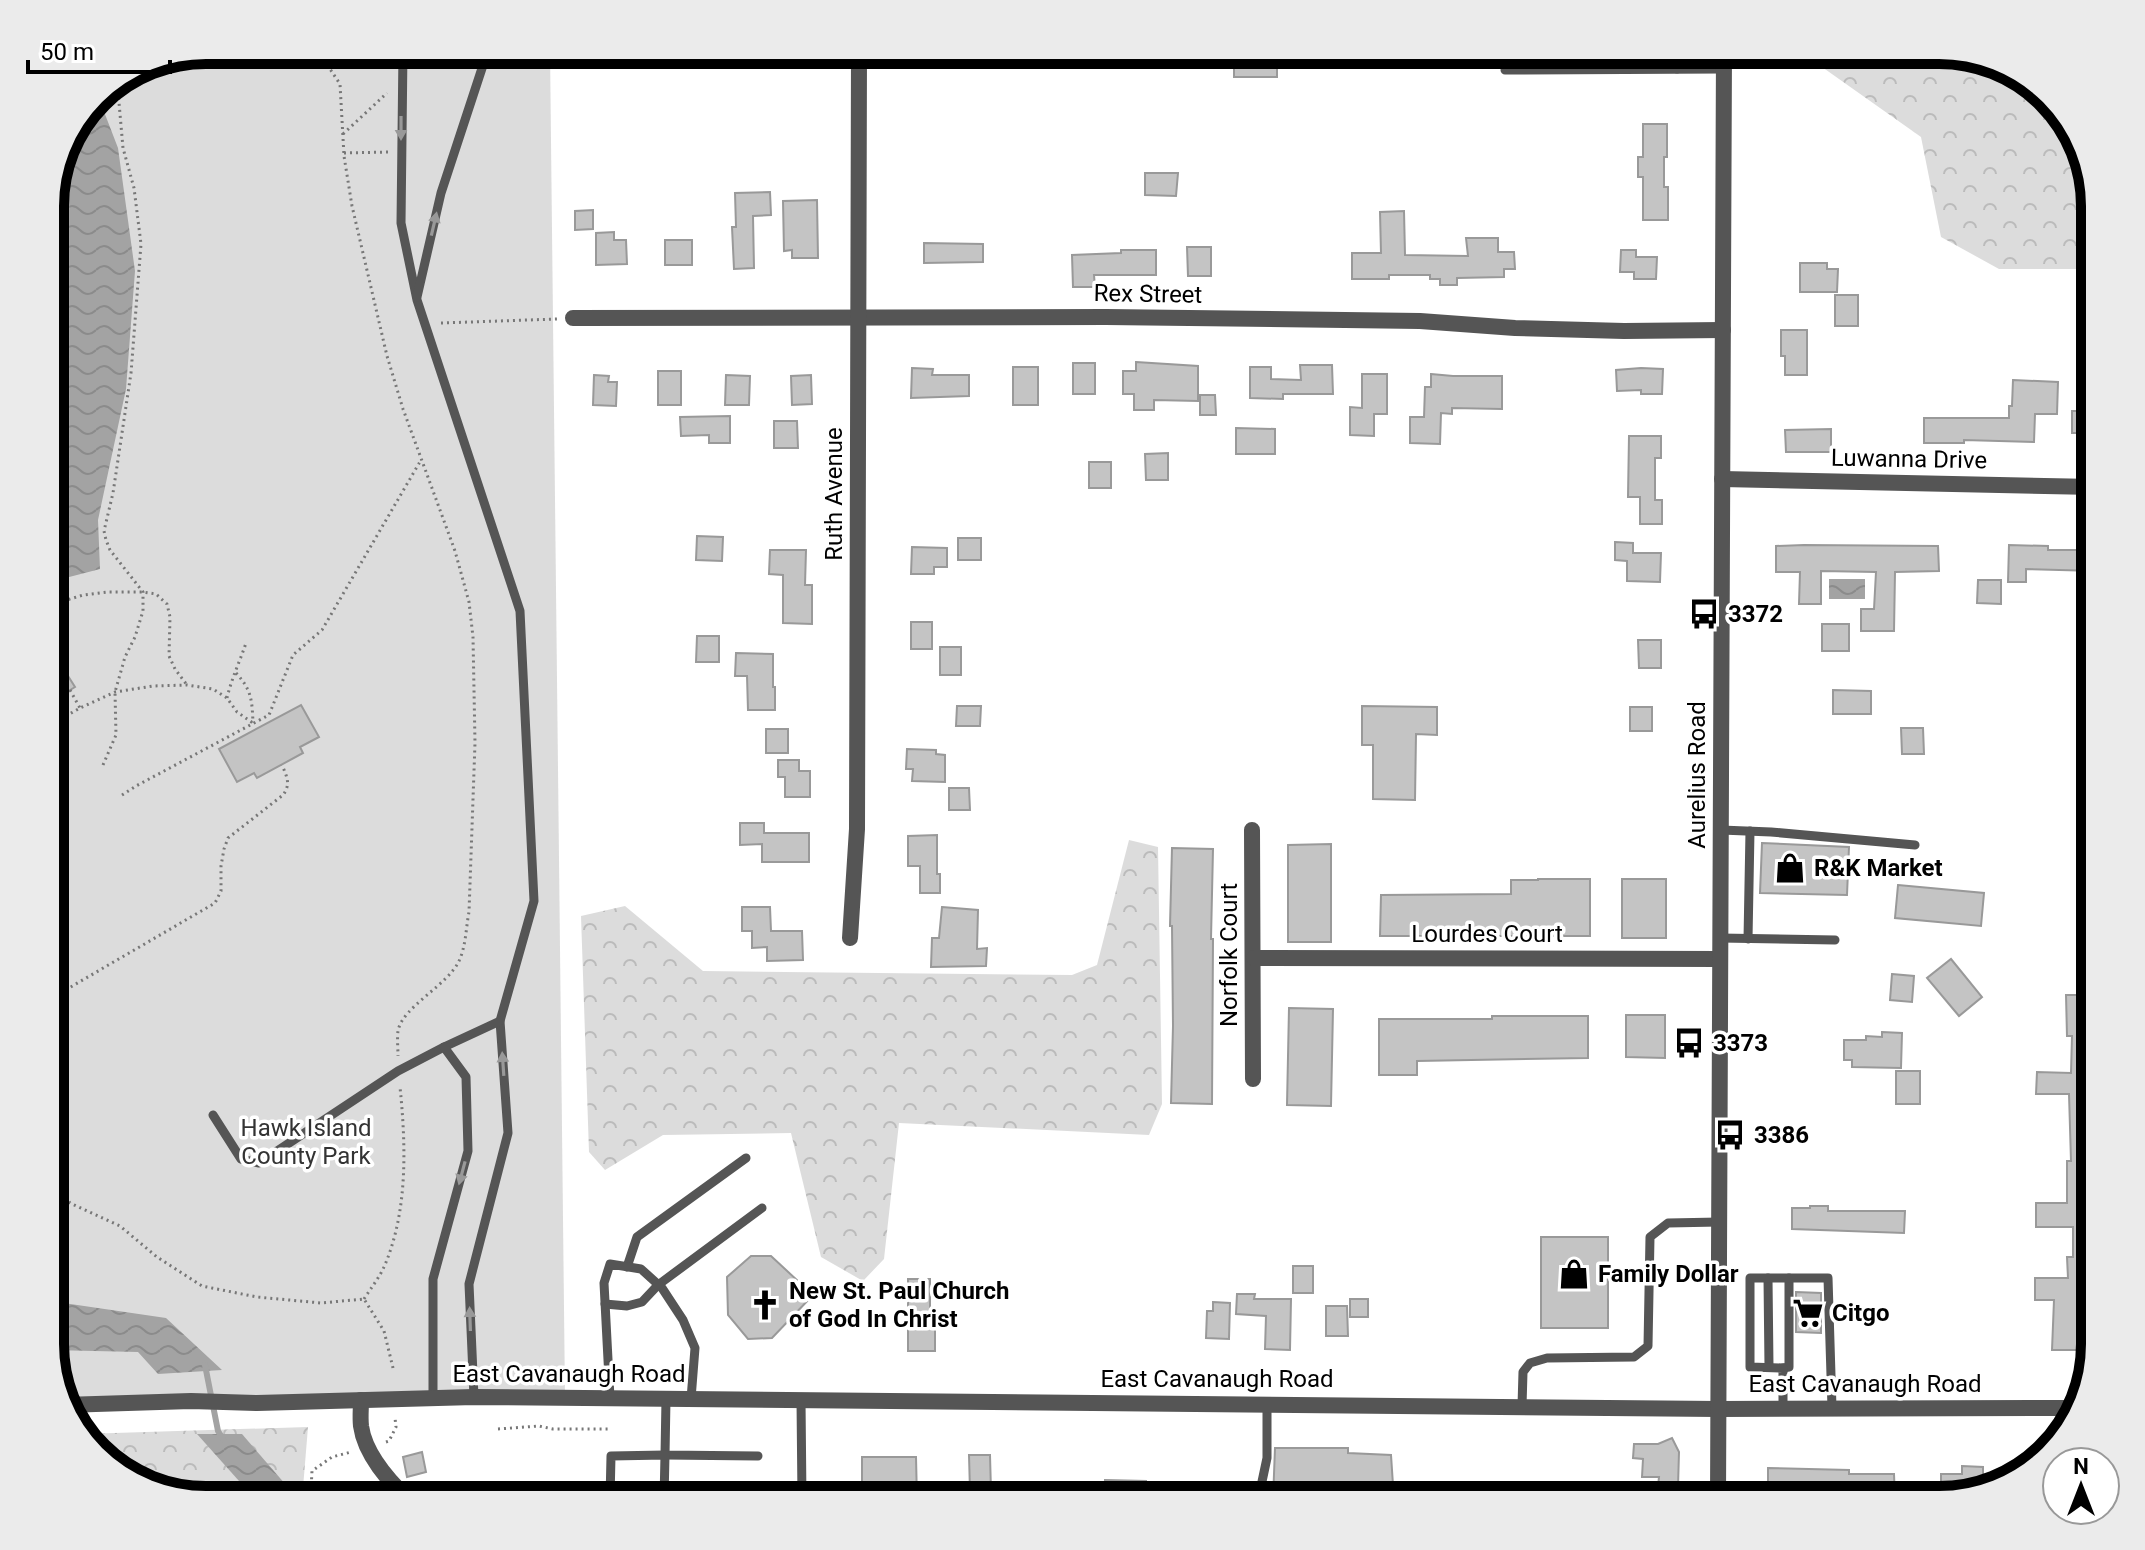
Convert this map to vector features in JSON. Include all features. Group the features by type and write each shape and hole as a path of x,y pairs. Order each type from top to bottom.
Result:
{"street":[{"name":"Ruth Avenue","path":"850,938 857,829 859,64"},
{"name":"Aurelius Road","path":"1718,1486 1724,64"},
{"name":"Rex Street","path":"573,318 1106,317 1420,321 1624,331 1723,330"},
{"name":"Luwanna Drive","path":"1722,479 2081,487"},
{"name":"Norfolk Court","path":"1252,830 1253,1079"},
{"name":"Lourdes Court","path":"1254,958 1720,959"},
{"name":"East Cavanaugh Road","path":"78,1405 474,1397 1718,1409 2065,1408"},
{"path":"361,1400 361,1428 375,1460 395,1486"}],"lane":[{"path":"403,64 401,223 417,300 520,611 534,901 500,1021 508,1133 469,1284 474,1397"},
{"path":"417,300 441,193 483,64"},
{"path":"1677,64 1677,69"},
{"path":"1505,70 1724,69"},
{"path":"1721,830 1915,845"},
{"path":"1748,939 1750,831"},
{"path":"1720,938 1835,940"},
{"path":"213,1115 241,1159 259,1163 398,1071 500,1021"},
{"path":"433,1397 433,1279 468,1151 466,1077 444,1047"},
{"path":"627,1267 637,1237 746,1158"},
{"path":"605,1304 627,1306 642,1302 658,1285 762,1208"},
{"path":"1522,1406 1523,1372 1530,1363 1547,1358 1634,1357 1648,1346 1650,1237 1668,1223 1719,1222"},
{"path":"610,1398 604,1283 610,1264 641,1269 658,1285 683,1320 695,1348 691,1399"},
{"path":"1789,1278 1789,1367 1750,1367 1750,1278 1768,1278 1789,1278 1828,1278 1832,1408"},
{"path":"1768,1278 1769,1367"},
{"path":"1783,1368 1783,1408"},
{"path":"664,1486 666,1399"},
{"path":"801,1400 802,1486"},
{"path":"1261,1486 1267,1458 1267,1404"},
{"path":"610,1486 611,1456 758,1456"}],"path":[{"path":"327,64 340,84 344,153 352,206 387,356 455,551 469,602 473,637 475,743 469,912 458,962 436,989 410,1010 398,1029 403,1123 396,1234 383,1269 364,1299"},
{"path":"343,134 402,79"},
{"path":"103,765 116,735 115,692 143,611 143,592 110,550 104,531 113,493 131,373 141,244 134,188 123,148 118,94"},
{"path":"344,153 401,151"},
{"path":"425,324 573,318"},
{"path":"122,795 269,715 293,655 322,630 421,459"},
{"path":"64,601 83,595 156,594 167,604 170,617 169,656 187,685"},
{"path":"227,698 246,643"},
{"path":"236,673 248,686 253,723"},
{"path":"64,717 115,692 187,685 213,689 253,723"},
{"path":"70,690 80,708"},
{"path":"64,991 215,903 221,891 221,866 228,838 271,806 288,788 282,765"},
{"path":"64,1193 70,1203 120,1226 157,1257 202,1286 257,1297 321,1303 364,1299"},
{"path":"364,1299 384,1331 393,1368"},
{"path":"311,1486 312,1471 332,1457 389,1441 396,1427 395,1415"},
{"path":"498,1429 539,1426 608,1429"}],"green space":[{"name":"Hawk Island County Park","path":"206,64 550,64 565,1398 75,1399 69,1381 64,1353 64,197 75,152 93,120 127,88 169,69"},
{"path":"1818,64 1957,65 2002,79 2025,93 2057,127 2076,169 2081,206 2081,269 1999,269 1941,237 1921,137"},
{"path":"1129,840 1158,847 1162,1104 1149,1135 899,1123 884,1259 863,1281 821,1257 791,1133 663,1135 605,1170 589,1152 581,916 625,906 703,971 1072,975 1097,965"},
{"path":"308,1427 303,1486 206,1486 169,1481 135,1467 96,1434"}],"water":[{"path":"103,109 118,148 135,271 126,389 98,520 100,569 64,578 64,197 69,169 79,143"},
{"path":"1829,579 1865,579 1865,599 1829,599"},
{"path":"64,1303 166,1318 222,1370 158,1374 138,1352 64,1350"},
{"path":"197,1434 242,1434 287,1486 243,1486"}],"building":[{"path":"1234,64 1277,64 1277,77 1234,77"},
{"path":"1643,124 1667,124 1664,187 1668,187 1668,220 1643,220 1643,177 1638,177 1638,157 1643,157"},
{"path":"1145,173 1178,173 1176,196 1145,195"},
{"path":"770,192 771,215 753,216 754,268 734,269 732,227 736,227 735,193"},
{"path":"817,200 818,258 792,258 792,250 784,251 783,201"},
{"path":"593,210 593,229 575,230 575,211"},
{"path":"1404,211 1405,255 1468,256 1466,238 1498,238 1498,252 1514,252 1515,269 1504,269 1504,277 1457,278 1457,285 1440,285 1440,279 1430,279 1430,275 1352,279 1352,253 1381,253 1380,212"},
{"path":"614,232 614,240 626,240 627,264 596,265 596,233"},
{"path":"665,240 692,240 692,265 665,265"},
{"path":"924,243 983,244 983,262 924,263"},
{"path":"1187,247 1211,247 1211,276 1188,276"},
{"path":"1121,250 1156,250 1156,275 1094,275 1095,287 1073,287 1072,255 1121,253"},
{"path":"1621,250 1636,250 1636,257 1657,257 1656,279 1634,279 1634,272 1620,272"},
{"path":"1800,263 1827,263 1827,269 1838,269 1837,292 1800,292"},
{"path":"1835,295 1858,295 1858,326 1835,326"},
{"path":"1781,330 1807,330 1807,375 1785,375"},
{"path":"1136,362 1198,366 1198,401 1154,400 1154,410 1134,410 1134,394 1123,394 1123,371 1136,371"},
{"path":"1073,363 1095,363 1095,394 1073,394"},
{"path":"1300,365 1332,365 1333,394 1283,394 1283,399 1250,398 1250,367 1271,367 1271,379 1301,380"},
{"path":"1013,367 1038,367 1038,405 1013,405"},
{"path":"912,368 933,369 932,375 969,375 969,396 911,398"},
{"path":"1663,369 1662,394 1641,394 1641,390 1617,391 1616,370"},
{"path":"658,371 681,371 681,405 658,405"},
{"path":"1362,374 1387,374 1387,414 1374,414 1374,436 1350,435 1350,407 1362,408"},
{"path":"1431,374 1502,376 1502,409 1452,408 1452,414 1441,413 1440,444 1410,443 1410,417 1424,417 1425,387 1431,387"},
{"path":"594,375 609,376 608,382 617,382 616,406 593,405"},
{"path":"726,375 750,376 749,405 725,405"},
{"path":"811,375 812,404 792,405 791,376"},
{"path":"2013,380 2058,382 2057,414 2035,414 2034,442 1964,440 1964,443 1924,443 1924,418 2009,418"},
{"path":"1200,395 1215,395 1216,415 1200,415"},
{"path":"2072,411 2081,411 2081,433 2072,433"},
{"path":"730,416 730,443 709,443 709,435 681,436 680,417"},
{"path":"774,421 797,421 798,448 774,448"},
{"path":"1236,428 1275,429 1275,454 1236,454"},
{"path":"1831,429 1831,452 1786,452 1785,430"},
{"path":"1629,436 1661,436 1661,458 1655,458 1655,500 1662,500 1662,524 1640,524 1640,497 1628,497"},
{"path":"1168,453 1168,480 1146,480 1145,454"},
{"path":"1089,462 1111,462 1111,488 1089,488"},
{"path":"697,536 723,537 722,561 696,560"},
{"path":"958,538 981,538 981,560 958,560"},
{"path":"1615,542 1633,543 1633,553 1661,553 1660,582 1627,581 1627,561 1615,560"},
{"path":"2081,544 2081,571 2026,569 2026,582 2008,582 2009,545 2080,550"},
{"path":"1776,546 1938,546 1939,571 1895,572 1894,631 1861,631 1861,609 1874,609 1876,572 1821,571 1821,604 1799,604 1800,572 1776,572"},
{"path":"912,547 947,548 947,567 934,567 934,574 911,574"},
{"path":"770,550 806,550 805,585 812,585 812,624 783,623 783,575 769,574"},
{"path":"1978,580 2001,580 2001,604 1977,603"},
{"path":"911,622 932,622 932,649 911,649"},
{"path":"1822,624 1849,624 1849,651 1822,651"},
{"path":"697,636 719,636 719,662 696,662"},
{"path":"1638,640 1661,640 1661,668 1639,668"},
{"path":"940,647 961,647 961,675 940,675"},
{"path":"736,653 773,654 775,710 748,710 747,676 735,676"},
{"path":"64,670 75,687 64,694"},
{"path":"1833,690 1871,691 1871,714 1833,714"},
{"path":"301,705 319,737 300,747 303,753 257,778 254,773 237,782 219,749"},
{"path":"957,706 981,706 980,726 956,726"},
{"path":"1362,706 1437,707 1437,735 1416,734 1415,800 1373,799 1373,745 1362,745"},
{"path":"1630,707 1652,707 1652,731 1630,731"},
{"path":"1901,728 1923,728 1924,754 1902,754"},
{"path":"766,729 788,729 788,753 766,753"},
{"path":"907,749 936,750 936,754 945,755 945,782 912,781 913,769 906,769"},
{"path":"778,760 799,760 799,771 810,771 810,797 785,797 785,777 778,777"},
{"path":"949,788 969,788 970,810 949,810"},
{"path":"740,823 764,823 764,833 809,833 809,862 762,862 762,844 740,845"},
{"path":"937,835 940,893 920,893 920,866 908,866 908,836"},
{"path":"1762,843 1849,847 1847,895 1760,893"},
{"path":"1331,844 1331,942 1288,942 1288,845"},
{"path":"1172,848 1213,849 1212,1104 1171,1103"},
{"path":"1590,879 1590,936 1380,936 1381,895 1511,894 1511,880"},
{"path":"1622,879 1666,879 1666,938 1622,938"},
{"path":"1898,885 1984,893 1981,926 1895,918"},
{"path":"742,907 770,907 771,931 802,931 803,960 767,961 767,947 752,948 752,931 742,931"},
{"path":"942,907 978,910 977,949 987,948 986,966 931,967 932,938 939,938"},
{"path":"1951,959 1982,997 1959,1016 1927,978"},
{"path":"1892,974 1914,976 1912,1002 1890,1000"},
{"path":"2066,995 2081,995 2081,1328 2078,1328 2078,1350 2052,1350 2054,1300 2035,1300 2035,1278 2068,1278 2067,1257 2073,1257 2073,1227 2036,1227 2036,1203 2067,1203 2067,1161 2071,1161 2069,1094 2036,1094 2037,1072 2071,1073 2072,1036 2067,1036"},
{"path":"1289,1008 1333,1009 1331,1106 1287,1105"},
{"path":"1626,1015 1665,1015 1665,1058 1626,1057"},
{"path":"1492,1016 1588,1016 1588,1058 1417,1061 1417,1075 1379,1075 1379,1019 1492,1019"},
{"path":"1882,1032 1902,1033 1901,1068 1852,1067 1852,1060 1844,1060 1844,1040 1882,1037"},
{"path":"1896,1071 1920,1071 1920,1104 1896,1104"},
{"path":"1828,1206 1828,1211 1905,1211 1904,1233 1792,1229 1792,1208"},
{"path":"1541,1237 1608,1237 1608,1328 1541,1328"},
{"name":"New St. Paul Church of God In Christ","path":"751,1256 771,1256 813,1295 772,1338 748,1339 728,1315 727,1277"},
{"path":"1293,1266 1313,1266 1313,1293 1293,1293"},
{"path":"908,1279 930,1279 930,1328 935,1328 935,1351 908,1351"},
{"path":"1796,1292 1821,1293 1821,1333 1796,1332"},
{"path":"1237,1294 1255,1294 1254,1299 1291,1299 1290,1350 1265,1349 1266,1316 1236,1314"},
{"path":"1350,1299 1368,1299 1368,1317 1350,1317"},
{"path":"1213,1302 1230,1303 1229,1339 1206,1338 1207,1311 1213,1311"},
{"path":"1326,1306 1347,1306 1348,1336 1326,1336"},
{"path":"1672,1438 1679,1452 1678,1486 1658,1486 1659,1477 1642,1477 1643,1459 1633,1458 1634,1444 1658,1444"},
{"path":"1275,1448 1348,1448 1348,1453 1391,1455 1393,1486 1274,1486"},
{"path":"422,1452 426,1472 407,1477 403,1457"},
{"path":"969,1455 990,1455 991,1486 970,1486"},
{"path":"862,1457 916,1457 917,1486 862,1486"},
{"path":"1962,1466 1983,1467 1983,1479 1941,1486 1941,1474 1962,1474"},
{"path":"1768,1468 1894,1474 1894,1486 1768,1486"},
{"path":"1105,1480 1146,1481 1146,1486 1105,1486"},
{"path":"701,1484 767,1484 767,1486"}],"waterway":[{"path":"205,1365 218,1431 223,1439"}],"place":[{"name":"3372","path":"1704,614"},
{"name":"R&K Market","path":"1790,868"},
{"name":"3373","path":"1689,1043"},
{"name":"3386","path":"1730,1135"},
{"name":"Family Dollar","path":"1574,1274"},
{"name":"New St. Paul Church of God In Christ","path":"765,1305"},
{"name":"Citgo","path":"1808,1313"}]}
